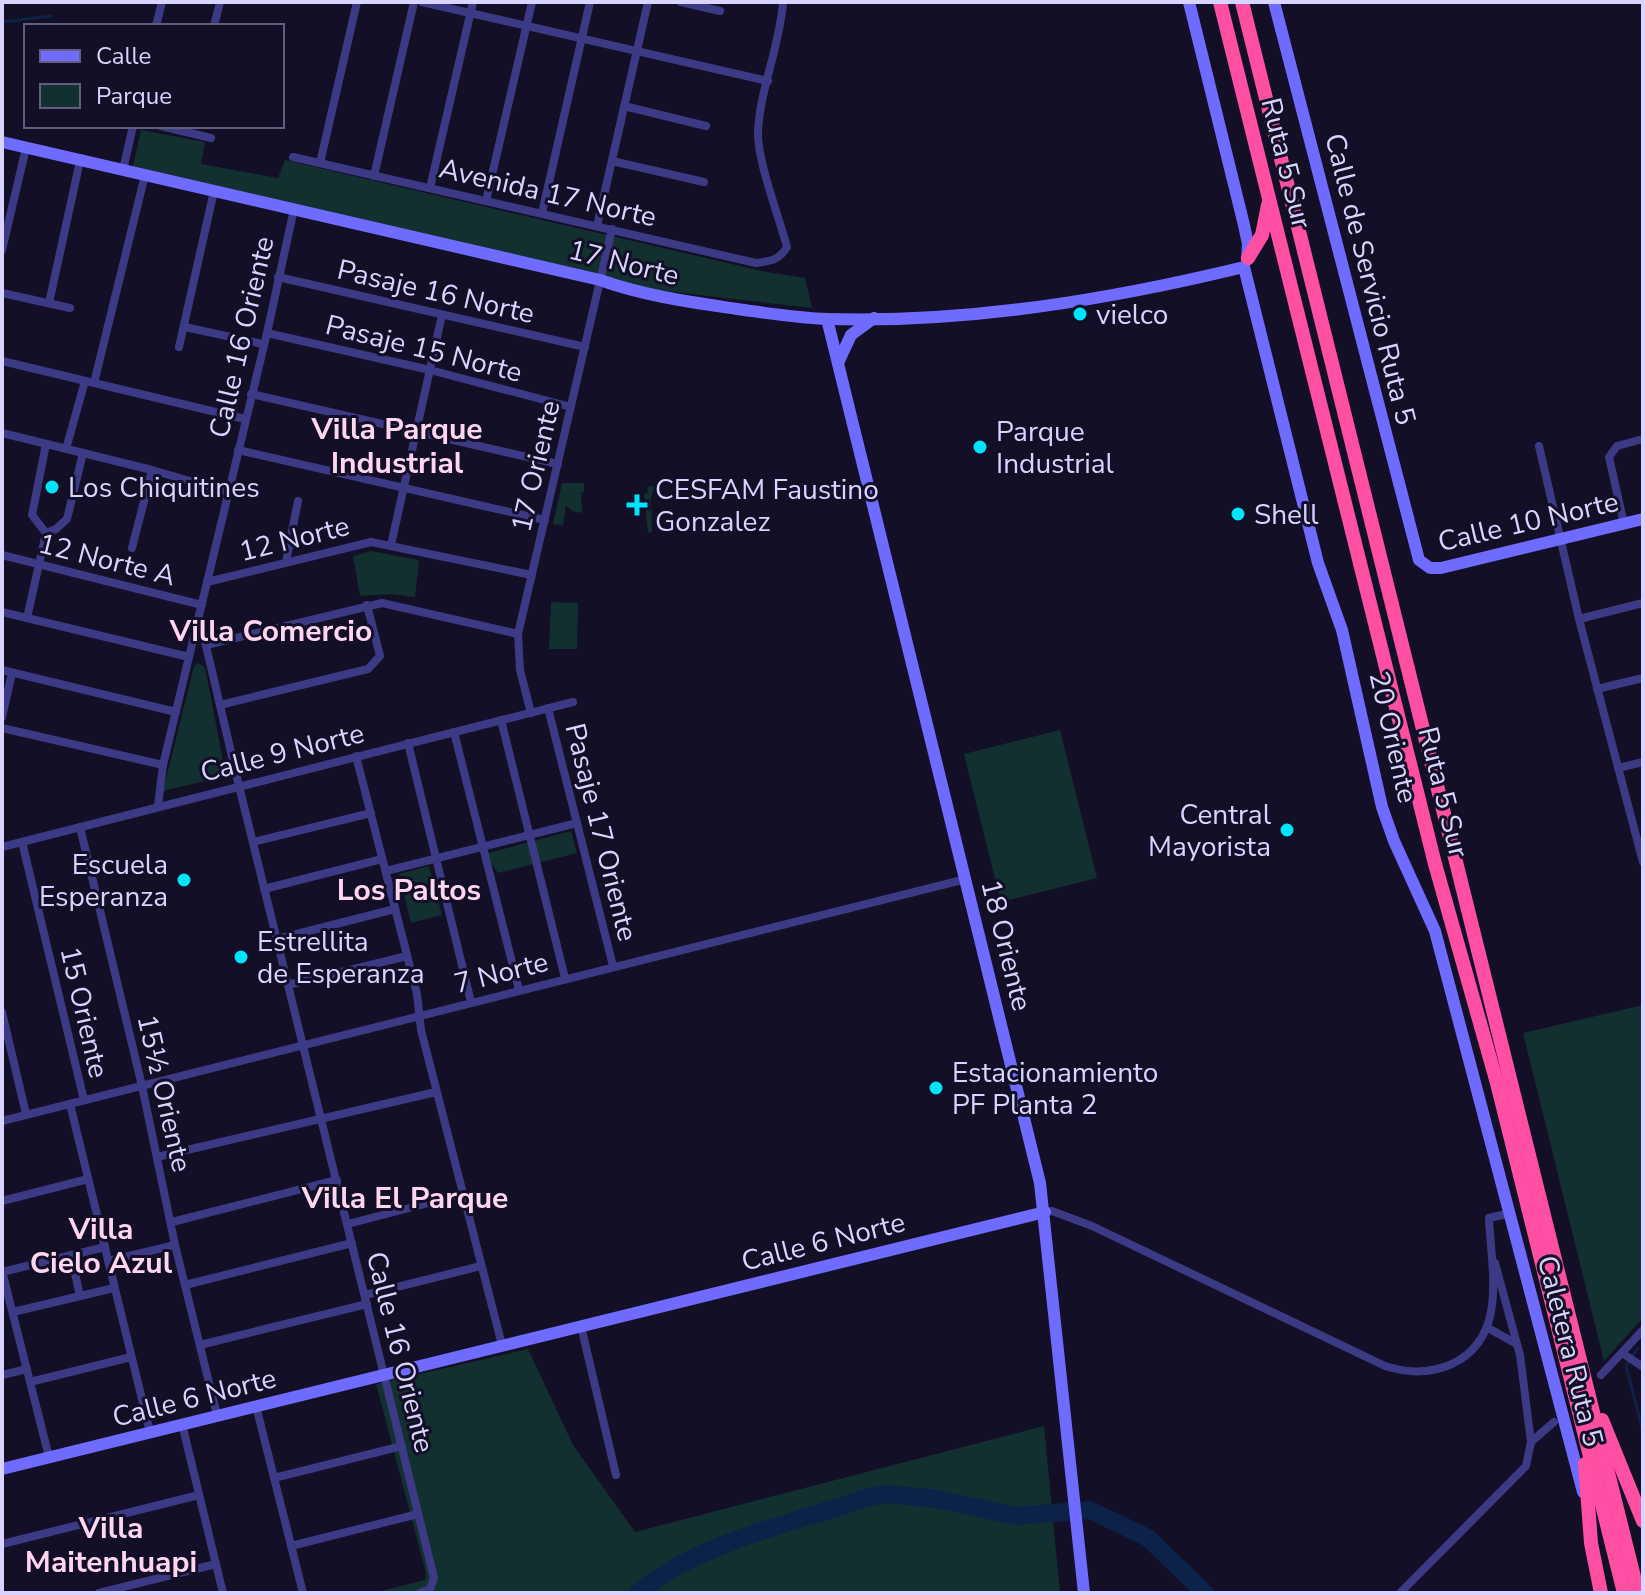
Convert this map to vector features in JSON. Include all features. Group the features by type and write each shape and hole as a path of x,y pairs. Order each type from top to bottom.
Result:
{"highway":[{"name":"Ruta 5 Sur","path":"1220,2 1435,864 1497,1083 1624,1593"},
{"name":"Ruta 5 Sur","path":"1242,2 1638,1593"},
{"path":"1246,262 1262,235 1269,197"},
{"path":"1582,1368 1643,1521"},
{"path":"1580,1420 1593,1560 1601,1593"}],"street":[{"path":"156,24 162,2"},
{"path":"214,24 220,2"},
{"path":"320,163 357,2"},
{"path":"374,176 414,2"},
{"path":"422,2 768,81 783,2"},
{"path":"430,188 473,2"},
{"path":"486,201 532,2"},
{"path":"542,213 590,2"},
{"path":"597,226 648,2"},
{"path":"681,2 720,11"},
{"path":"1189,2 1247,236 1246,262"},
{"name":"Calle de Servicio Ruta 5","path":"1274,2 1416,552 1425,566"},
{"name":"Avenida 17 Norte","path":"293,157 756,263 781,257 787,247 759,142 768,81"},
{"path":"624,106 706,126"},
{"path":"123,170 133,128"},
{"path":"191,129 211,138"},
{"name":"17 Norte","path":"2,142 600,280 655,297 827,319 1006,311 1061,304 1129,292 1246,262"},
{"path":"2,250 26,148"},
{"path":"49,303 80,161"},
{"path":"612,161 704,182"},
{"path":"66,449 89,382 145,175"},
{"path":"179,347 214,191"},
{"name":"Calle 16 Oriente","path":"158,806 163,765 294,209"},
{"name":"17 Oriente","path":"531,713 520,670 518,634 612,229"},
{"name":"20 Oriente","path":"1246,262 1318,563 1342,630 1382,807 1435,931 1511,1213"},
{"name":"Pasaje 16 Norte","path":"278,277 585,347"},
{"path":"2,293 70,308"},
{"path":"391,545 442,315"},
{"path":"838,363 851,335 874,318"},
{"name":"18 Oriente","path":"827,319 1036,1167 1045,1212 1084,1593"},
{"path":"185,327 263,344"},
{"name":"Pasaje 15 Norte","path":"267,333 430,370 571,407"},
{"path":"2,361 245,419"},
{"path":"251,394 558,464"},
{"path":"2,433 228,492"},
{"path":"1624,524 1609,457 1617,446 1643,439"},
{"path":"27,618 46,533 32,515 46,444"},
{"path":"1539,446 1579,619 1640,841 1643,862"},
{"path":"238,450 545,520"},
{"path":"46,533 67,519 83,453"},
{"path":"132,548 152,470"},
{"path":"286,562 298,501"},
{"name":"Calle 10 Norte","path":"1425,566 1441,568 1643,519"},
{"name":"12 Norte","path":"207,582 366,542 532,575"},
{"name":"12 Norte A","path":"2,555 202,605"},
{"path":"1579,619 1643,603"},
{"path":"206,645 367,605 396,604 518,634"},
{"path":"220,705 368,669 380,656 367,605"},
{"path":"2,612 189,657"},
{"name":"Calle 16 Oriente","path":"199,616 434,1578 432,1586 420,1593"},
{"path":"2,670 176,712"},
{"path":"2,717 12,673"},
{"path":"1597,689 1643,678"},
{"name":"Calle 9 Norte","path":"2,847 573,702"},
{"name":"Pasaje 17 Oriente","path":"548,708 613,966"},
{"path":"501,720 565,978"},
{"path":"2,728 163,765"},
{"path":"454,732 519,990"},
{"path":"408,743 471,1002"},
{"path":"356,756 417,994 418,1015 436,1092 502,1345"},
{"path":"1618,768 1643,762"},
{"path":"253,842 371,813"},
{"path":"386,871 577,823"},
{"name":"15½ Oriente","path":"80,827 217,1415"},
{"name":"15 Oriente","path":"22,842 84,1100"},
{"path":"264,889 382,859"},
{"name":"7 Norte","path":"2,1121 966,879"},
{"path":"277,939 395,909"},
{"path":"288,985 407,956"},
{"path":"2,1012 26,1114"},
{"path":"157,1157 436,1092"},
{"name":"15 Oriente","path":"70,1104 150,1432"},
{"path":"2,1201 88,1179"},
{"path":"172,1222 337,1180"},
{"path":"348,1224 463,1194"},
{"name":"Calle 6 Norte","path":"2,1469 1052,1211 1092,1226 1400,1371 1430,1371 1459,1360 1478,1343 1488,1328"},
{"path":"1511,1213 1489,1218 1493,1309 1488,1328 1509,1338 1518,1347"},
{"name":"Caletera Ruta 5","path":"1511,1213 1586,1501"},
{"path":"185,1285 352,1243"},
{"path":"1400,1593 1526,1466 1531,1442 1518,1347 1490,1244"},
{"path":"108,1261 175,1245"},
{"path":"49,1457 13,1312 4,1289 2,1271 105,1247"},
{"path":"71,1255 80,1296"},
{"path":"200,1345 481,1266"},
{"path":"13,1312 114,1288"},
{"path":"581,1326 616,1475"},
{"path":"1601,1375 1627,1358 1643,1330"},
{"path":"30,1382 131,1357"},
{"path":"1627,1358 1643,1367"},
{"path":"2,1375 27,1369"},
{"path":"256,1406 303,1593"},
{"path":"1531,1442 1554,1422"},
{"path":"182,1424 223,1593"},
{"path":"274,1478 402,1446"},
{"path":"2,1544 199,1495"},
{"path":"291,1546 418,1514"},
{"path":"99,1593 216,1564"}],"green space":[{"path":"141,130 205,142 201,164 278,178 285,160 766,272 805,278 812,308 649,289 133,166"},
{"path":"562,483 584,483 582,513 572,511 566,505 563,525 553,524"},
{"path":"655,486 651,497 652,532 648,533 644,494 648,493 647,487"},
{"path":"371,551 419,560 415,597 391,594 360,596 353,556"},
{"path":"551,602 578,603 577,649 549,649"},
{"path":"198,663 205,667 226,776 163,791 194,666"},
{"path":"1060,730 1097,878 1001,902 964,754"},
{"path":"571,831 577,853 498,873 485,854"},
{"path":"429,866 442,915 411,923 399,874"},
{"path":"1643,1005 1643,1318 1604,1361 1523,1033"},
{"path":"528,1349 573,1445 635,1532 1044,1426 1060,1593 373,1593 425,1580 426,1573 376,1384"}],"waterway":[{"path":"2,22 52,16"},
{"path":"1638,1348 1626,1366 1643,1432"},
{"path":"638,1593 663,1575 720,1546 872,1496 888,1494 937,1499 1016,1516 1090,1510 1148,1538 1205,1593"}],"place":[{"name":"vielco","path":"1080,314"},
{"name":"Parque Industrial","path":"980,447"},
{"name":"Los Chiquitines","path":"52,487"},
{"name":"CESFAM Faustino Gonzalez","path":"637,505"},
{"name":"Shell","path":"1238,514"},
{"name":"Central Mayorista","path":"1287,830"},
{"name":"Escuela Esperanza","path":"184,880"},
{"name":"Estrellita de Esperanza","path":"241,957"},
{"name":"Estacionamiento PF Planta 2","path":"936,1088"}],"district":[{"name":"Villa Parque Industrial","path":"397,446"},
{"name":"Villa Comercio","path":"271,631"},
{"name":"Los Paltos","path":"409,890"},
{"name":"Villa El Parque","path":"405,1198"},
{"name":"Villa Cielo Azul","path":"101,1246"},
{"name":"Villa Maitenhuapi","path":"111,1545"}]}
